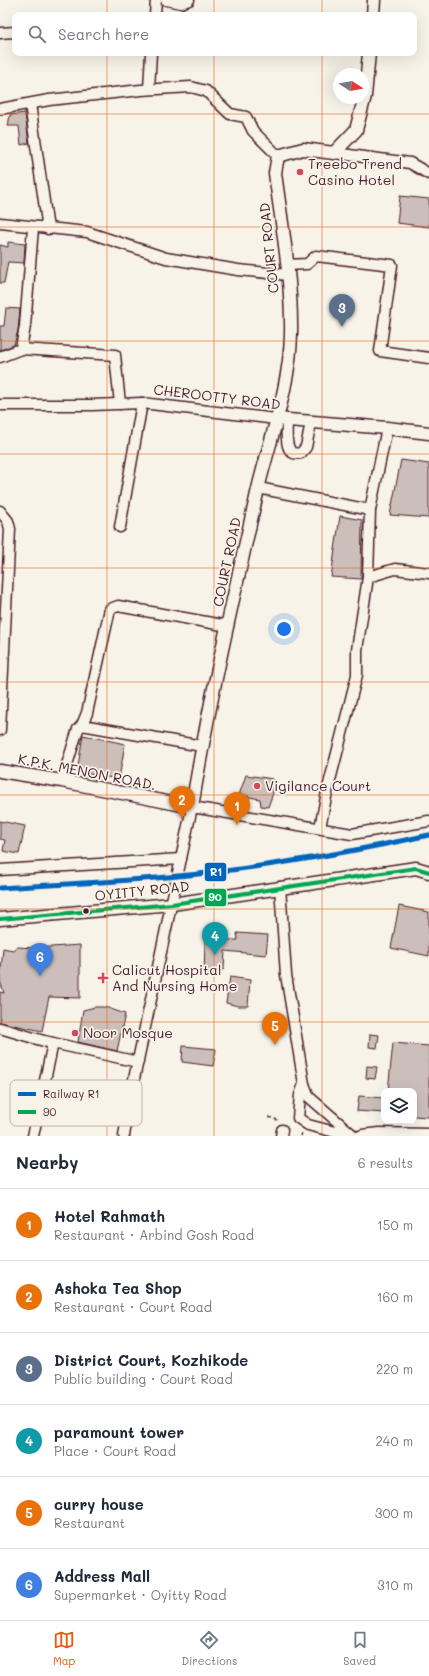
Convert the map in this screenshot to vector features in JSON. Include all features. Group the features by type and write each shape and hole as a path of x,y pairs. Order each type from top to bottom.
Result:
{"main road":[{"path":"373,12 374,0"},
{"path":"278,156 303,149 334,153 356,130 365,96 369,56"},
{"name":"COURT ROAD","path":"192,807 202,746 258,488 282,420 291,335 288,270 275,173 278,156"},
{"name":"CHEROOTTY ROAD","path":"282,420 387,428 429,434"},
{"name":"K.P.K. MENON ROAD.","path":"0,771 62,781 192,807"},
{"name":"OYITTY ROAD","path":"0,921 172,904 416,868 429,872"},
{"path":"362,1136 379,1134 429,1135"}],"street":[{"path":"155,12 156,0"},
{"path":"166,0 181,3 189,0"},
{"path":"0,33 12,32"},
{"path":"149,89 150,56"},
{"path":"0,109 49,100 149,89 191,87 206,91 230,114 246,117 253,131 278,156"},
{"path":"30,104 48,229"},
{"path":"334,153 410,163 429,174"},
{"path":"0,223 33,228 87,232 166,258 238,270 288,270 307,264 316,256 392,265 380,351 429,358"},
{"path":"21,349 25,326 33,228"},
{"path":"0,357 21,349 115,355 120,404"},
{"path":"120,527 142,403"},
{"name":"CHEROOTTY ROAD","path":"0,405 142,403 282,420"},
{"path":"282,420 288,446 294,454 301,453 306,447 311,422"},
{"path":"320,828 327,792 357,675 357,650 368,577 370,510 387,428"},
{"path":"258,488 370,510"},
{"path":"0,511 8,521 10,528 0,730"},
{"path":"368,577 396,569 429,572"},
{"path":"62,781 78,729 82,725 87,713 110,609 118,606 228,626"},
{"path":"82,725 202,746"},
{"path":"192,807 352,834 429,821"},
{"name":"COURT ROAD","path":"135,1080 192,807"},
{"path":"0,870 180,859"},
{"path":"280,888 286,975 304,1084 309,1097 354,1136"},
{"path":"0,1028 53,1043 138,1062"},
{"path":"45,1080 53,1043"},
{"path":"304,1084 300,1095 298,1118 308,1125 339,1133 343,1136"},
{"path":"33,1136 35,1126"},
{"name":"COURT ROAD","path":"124,1136 126,1126"}],"building":[{"path":"25,113 29,143 21,145 19,126 8,126 10,115"},
{"path":"400,196 429,199 429,227 397,223"},
{"path":"8,242 25,244 24,263 8,262 4,283 0,283 0,245 8,247"},
{"path":"6,308 20,309 18,330 14,345 0,350 0,326 4,326"},
{"path":"401,460 429,464 429,518 390,515"},
{"path":"340,516 362,520 361,579 331,577"},
{"path":"83,735 125,744 119,779 77,772"},
{"name":"Vigilance Court","path":"246,775 273,779 273,793 268,807 261,806 260,799 239,795"},
{"path":"0,821 25,826 19,854 3,851 5,840 0,839"},
{"path":"399,906 429,912 429,956 391,948"},
{"path":"237,933 268,935 266,955 225,951 224,969 204,978 205,940 238,940"},
{"path":"80,945 80,998 49,997 42,1031 0,1022 0,992 4,993 0,981 3,948 13,950 16,947 37,948"},
{"path":"230,977 250,980 248,1006 238,1006 226,1003"},
{"path":"95,1007 105,1007 125,1014 117,1051 78,1042 83,1010"},
{"path":"370,1034 379,1035 377,1048 369,1047"},
{"path":"393,1043 429,1046 429,1117 417,1116 417,1088 388,1088"},
{"path":"183,1046 216,1049 213,1066 182,1062"},
{"path":"367,1066 377,1067 375,1079 366,1078"},
{"path":"359,1096 381,1098 381,1113 357,1111"}],"railway":[{"path":"0,888 176,877 320,857"}],"rail line":[{"name":"R1","path":"0,888 134,880 210,873 304,859 429,835"}],"transit line":[{"name":"90","path":"0,919 172,904 416,868 429,872"}],"place":[{"name":"Treebo Trend Casino Hotel","path":"300,172"},
{"name":"District Court, Kozhikode","path":"342,327"},
{"name":"Vigilance Court","path":"257,786"},
{"name":"Ashoka Tea Shop","path":"182,819"},
{"name":"Hotel Rahmath","path":"237,825"},
{"name":"paramount tower","path":"215,955"},
{"name":"Address Mall","path":"40,976"},
{"name":"Calicut Hospital And Nursing Home","path":"103,978"},
{"name":"Noor Mosque","path":"75,1033"},
{"name":"curry house","path":"275,1045"}]}
